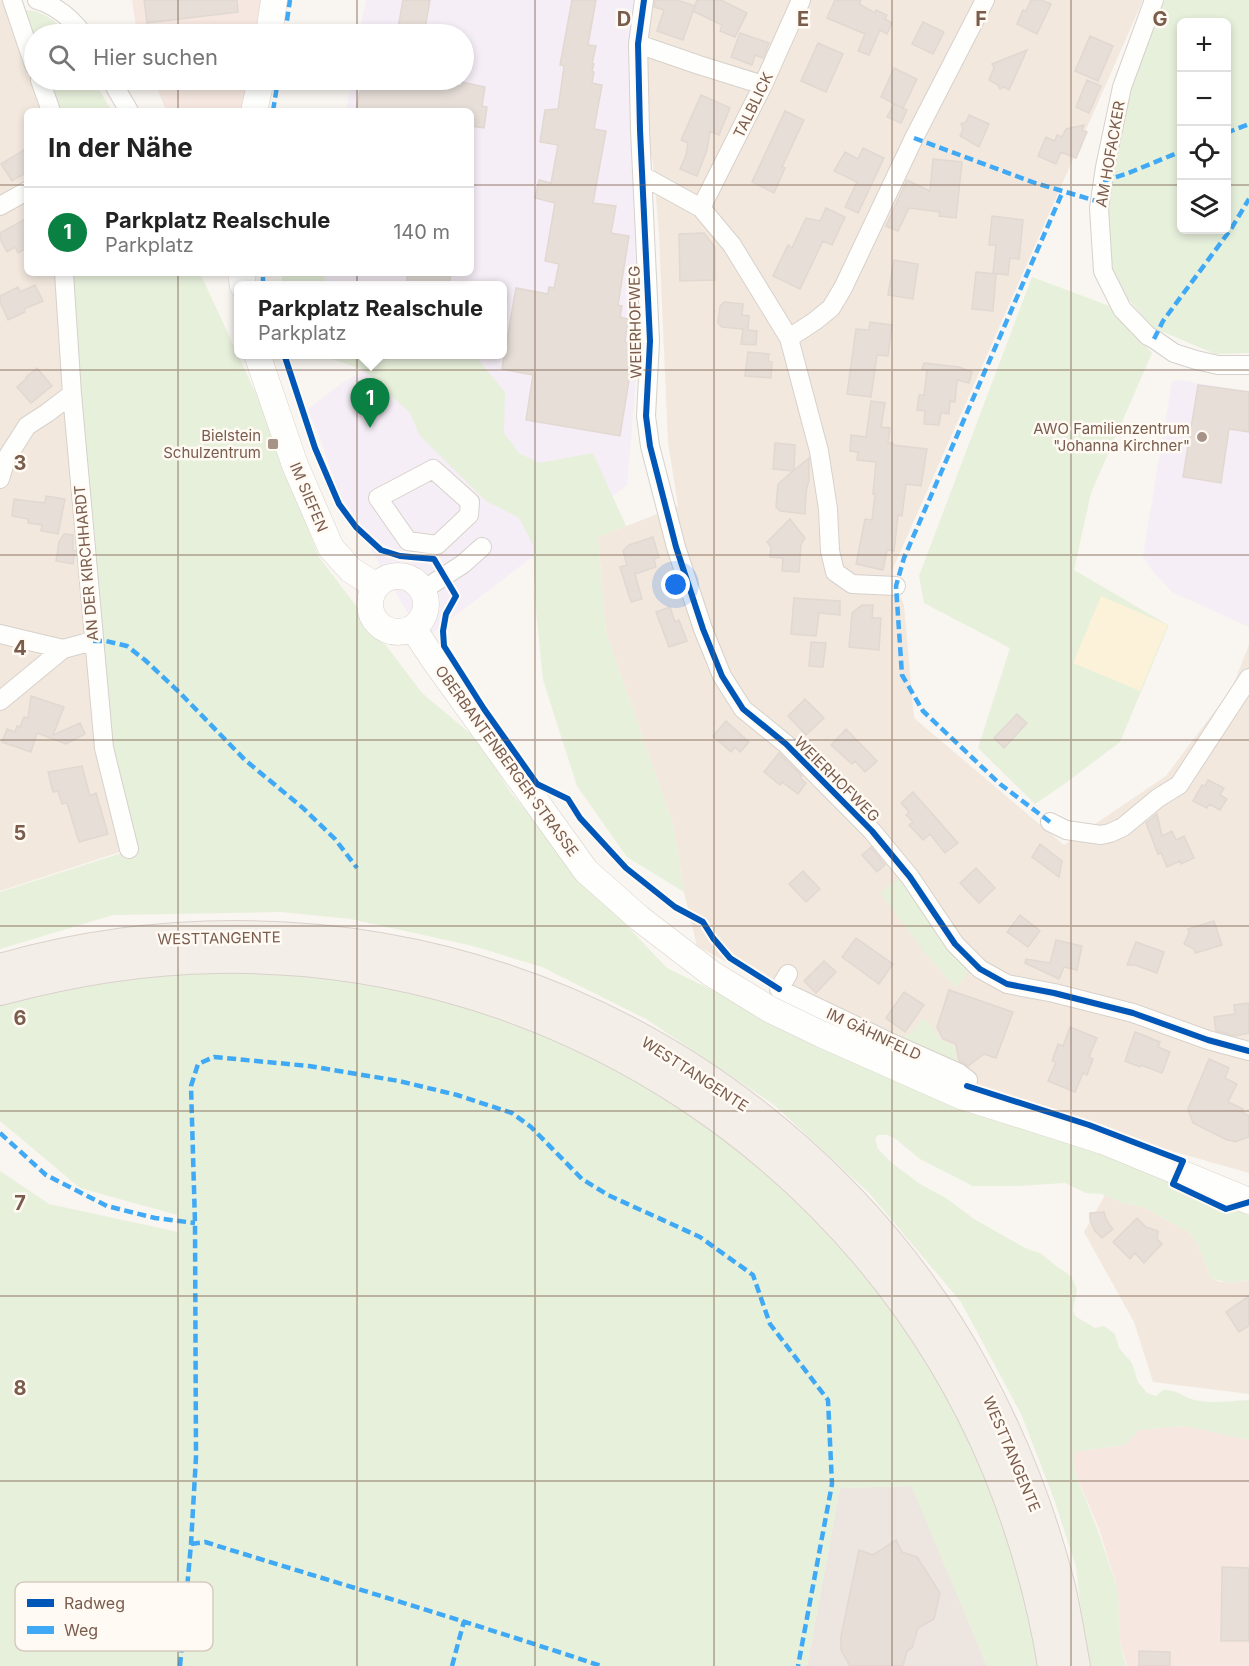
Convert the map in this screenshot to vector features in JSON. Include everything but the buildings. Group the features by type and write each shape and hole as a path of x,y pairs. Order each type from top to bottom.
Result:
{"main road":[{"path":"270,24 274,0"},
{"path":"255,108 259,90"},
{"name":"IM SIEFEN","path":"259,359 295,465 331,548 351,570 376,586"},
{"path":"400,576 409,578 423,590 426,608 418,625 400,632 391,631 375,621 370,603 376,586 383,580 400,576"},
{"name":"OBERBANTENBERGER STRASSE","path":"413,628 586,871 639,918 712,974 771,1010 961,1096 1103,1141 1249,1201"},
{"name":"WESTTANGENTE","path":"0,968 104,945 193,936 283,937 371,946 459,964 547,993 631,1032 710,1080 782,1135 848,1197 906,1264 957,1338 980,1377 1034,1502 1061,1589 1076,1666"},
{"name":"WESTTANGENTE","path":"0,991 38,981 127,965 217,958 308,962 352,968 397,975 441,986 530,1014 614,1053 685,1094 769,1156 833,1217 887,1281 935,1350 977,1426 1011,1508 1038,1593 1052,1666"}],"street":[{"path":"0,7 11,0 24,37"},
{"path":"37,0 51,4 75,24"},
{"name":"WEIERHOFWEG","path":"644,0 638,44 650,341 646,416 650,446 675,547 722,676 743,709 786,744 873,831 910,878 955,944 980,969 1007,984 1133,1013 1249,1051"},
{"name":"TALBLICK","path":"701,208 763,85 801,0"},
{"path":"789,338 831,308 843,288 914,138 985,0"},
{"name":"AM HOFACKER","path":"1154,0 1122,87 1105,167 1099,208 1103,272 1122,309 1148,336 1174,352 1196,360 1218,365 1249,365"},
{"path":"638,44 763,85"},
{"path":"44,90 50,108"},
{"path":"117,90 127,108"},
{"path":"643,176 701,208 732,245 789,338 819,451 828,509 830,551 835,572 852,584 896,586"},
{"path":"0,206 24,193"},
{"name":"AN DER KIRCHHARDT","path":"64,276 72,394 104,748 129,849"},
{"path":"0,479 6,459 27,426 72,394"},
{"path":"433,469 470,502 469,515 437,545 408,541 378,498 433,469"},
{"path":"423,590 463,564 482,547"},
{"path":"0,634 63,649"},
{"path":"0,701 63,649 93,641"},
{"path":"1050,822 1066,830 1101,835 1123,827 1179,784 1249,678"},
{"name":"IM GÄHNFELD","path":"788,974 779,989 896,1046 959,1072 968,1080 961,1096"}],"shaded area":[{"path":"0,0 12,0 24,34 24,90 44,90 50,108 24,108 24,276 64,276 129,849 0,891"},
{"path":"132,0 264,0 261,24 136,24"},
{"path":"366,0 638,0 636,381 627,485 423,640 339,493 319,435 307,410 342,383 364,370 373,359 507,359 507,281 324,281 325,276 474,276 474,108 346,108 349,90 474,90 474,24 361,24"},
{"path":"652,0 1143,0 891,573 904,605 914,718 1064,845 1166,776 1232,688 1249,645 1249,1173 1151,1145 976,1084 834,1020 697,946 684,892 673,824 606,633 598,537 678,506 668,442 659,234 653,163 643,122 645,45"},
{"path":"158,90 246,90 242,108 165,108"},
{"path":"1177,380 1249,391 1249,627 1172,592 1150,568 1143,556 1172,382"},
{"path":"1105,1195 1126,1204 1145,1208 1190,1233 1198,1245 1211,1278 1220,1282 1249,1279 1249,1394 1153,1382 1134,1322 1084,1232"},
{"path":"1186,1426 1249,1440 1249,1666 1127,1666 1119,1638 1118,1590 1099,1529 1075,1472 1073,1452 1125,1445 1139,1430"},
{"path":"912,1486 987,1666 807,1666 840,1488"}],"green space":[{"path":"1165,0 1249,0 1249,353 1215,354 1154,328 1103,271 1107,218 1119,142 1138,63"},
{"path":"22,10 36,12 57,24 26,24"},
{"path":"51,90 99,90 110,108 59,108"},
{"path":"66,276 201,276 234,346 234,359 240,359 256,394 319,557 422,693 479,741 511,793 589,886 667,968 799,1033 1076,1140 1244,1211 1249,1217 1249,1279 1235,1282 1220,1281 1211,1278 1198,1245 1190,1233 1145,1208 1126,1204 1102,1194 1086,1193 1065,1183 973,1186 920,1159 888,1135 878,1135 875,1139 878,1149 892,1163 920,1184 946,1198 974,1219 1027,1249 1040,1253 1071,1276 1077,1289 1073,1310 1075,1316 1095,1328 1104,1326 1115,1334 1119,1348 1132,1363 1138,1382 1147,1393 1156,1396 1163,1390 1168,1390 1191,1399 1208,1402 1249,1400 1249,1440 1185,1426 1139,1430 1125,1445 1073,1452 1075,1472 1118,1590 1119,1638 1126,1666 1087,1666 1076,1567 1054,1499 1022,1416 961,1302 869,1193 773,1104 646,1019 542,967 473,946 351,919 281,912 113,915 0,949 0,892 128,851 104,739"},
{"path":"282,276 325,276 324,281 282,281"},
{"path":"1032,277 1112,307 1152,353 1091,493 1074,570 1168,625 1120,742 1035,804 978,748 1010,648 924,603 919,576"},
{"path":"332,359 480,359 480,362 505,392 504,433 519,453 539,463 593,453 626,526 598,537 606,633 673,824 684,892 627,857 577,786 543,680 536,611 533,545 519,518 486,501 420,436 410,413 364,370"},
{"path":"898,879 913,891 968,973 956,988 926,954 880,893"},
{"path":"182,969 300,972 431,994 594,1054 693,1112 776,1175 855,1257 936,1375 988,1477 1024,1585 1042,1666 987,1666 911,1486 840,1488 807,1666 0,1666 0,1171 49,1204 178,1232 177,1215 80,1188 0,1121 0,1004 88,980"},
{"path":"922,1018 931,1025 940,1040 955,1046 957,1064 902,1043 905,1034 910,1035"}],"sand":[{"path":"1101,596 1168,625 1140,691 1073,663"}],"marked path":[{"path":"286,24 290,0"},
{"path":"273,108 276,90"},
{"path":"1231,131 1249,124"},
{"path":"914,138 1035,183 1100,202"},
{"path":"1103,181 1177,153"},
{"path":"1050,822 1000,784 923,711 902,675 896,586 904,558 1063,191"},
{"path":"1154,339 1163,321 1231,229 1249,199"},
{"path":"263,276 263,281"},
{"path":"93,641 106,641 127,646 145,660 245,760 303,808 335,839 357,868"},
{"path":"188,1582 196,1457 195,1223 191,1086 198,1064 214,1057 309,1066 399,1081 457,1095 512,1113 531,1127 582,1179 608,1195 700,1237 753,1275 770,1324 828,1400 832,1484 798,1666"},
{"path":"0,1133 46,1175 107,1206 155,1218 195,1223"},
{"path":"191,1544 205,1542 601,1666"},
{"path":"452,1666 464,1621"},
{"path":"180,1666 181,1651"}],"cycle path":[{"path":"644,0 638,44 650,341 646,416 650,446 676,547 703,629 722,676 743,709 786,744 872,831 910,877 955,944 980,969 1007,984 1133,1013 1208,1040 1249,1051"},
{"path":"286,359 315,448 339,504 356,527 381,550 400,556 434,559 456,596 446,614 443,631 444,646 484,709 537,784 568,799 580,818 626,868 675,907 703,922 730,958 779,989"},
{"path":"967,1086 1089,1125 1183,1161 1173,1184 1226,1209 1249,1202"}],"place":[{"name":"Parkplatz Realschule","path":"370,428"},
{"name":"AWO Familienzentrum \"Johanna Kirchner\"","path":"1202,437"},
{"name":"Bielstein Schulzentrum","path":"273,444"}]}
